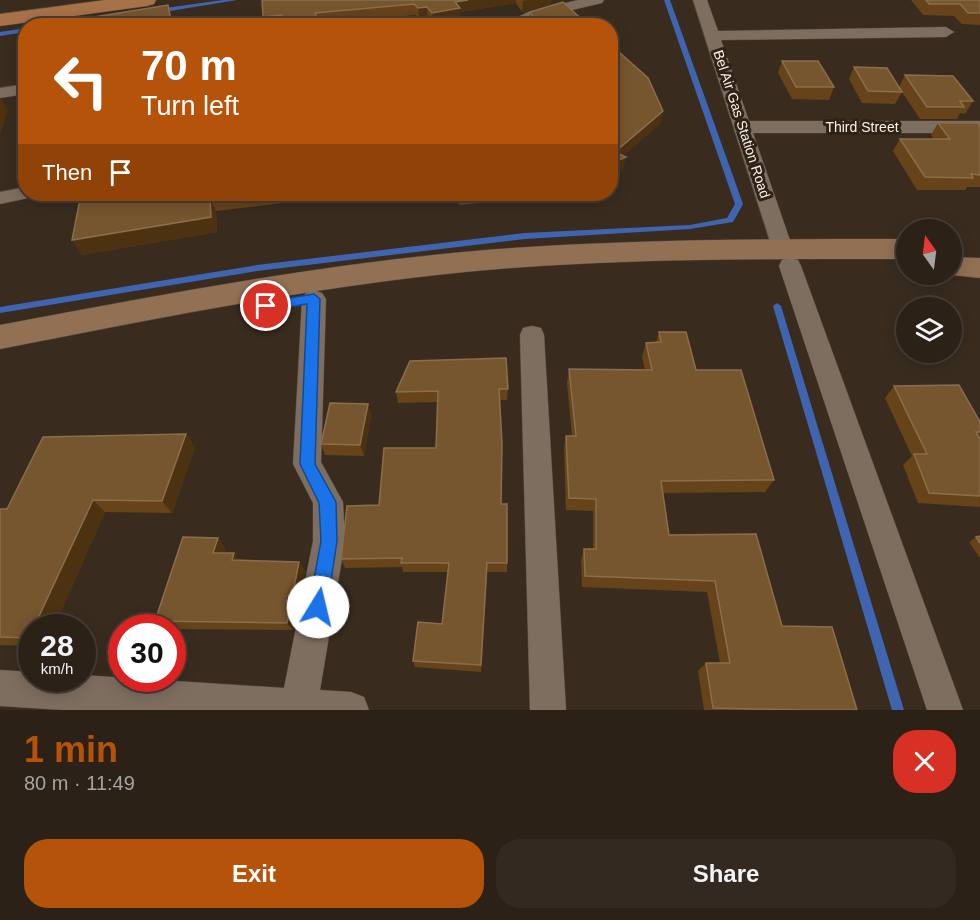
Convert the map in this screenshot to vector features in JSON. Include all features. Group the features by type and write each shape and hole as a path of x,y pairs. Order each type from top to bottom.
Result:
{"main road":[{"path":"0,7 49,0"},
{"path":"0,20 147,0"},
{"path":"962,249 980,249"},
{"path":"0,354 101,333 313,308 442,283 896,250"},
{"path":"0,337 306,282 440,265 629,251 786,257 896,266"},
{"path":"962,267 980,268"}],"street":[{"path":"525,18 597,0"},
{"name":"Bel Air Gas Station Road","path":"700,0 786,257 945,710"},
{"path":"712,36 946,32"},
{"path":"0,93 18,90"},
{"name":"Third Street","path":"743,127 980,127"},
{"path":"0,198 18,195"},
{"path":"299,706 307,673 329,541 327,502 307,464 313,308"},
{"path":"532,335 548,710"},
{"path":"0,688 351,710"}],"building":[{"path":"262,0 468,0 455,2 460,8 432,13 427,7 418,8 414,4 315,13 317,18 282,18 282,15 263,17"},
{"path":"926,0 980,0 980,13 968,13 960,4 929,4"},
{"path":"563,2 580,18 534,18 530,12"},
{"path":"168,5 170,18 88,18"},
{"path":"618,51 648,78 663,111 618,149"},
{"path":"782,61 818,61 834,87 796,87"},
{"path":"854,67 887,68 902,92 868,91"},
{"path":"905,75 953,76 973,101 960,101 964,107 927,107"},
{"path":"938,123 978,123 980,126 980,175 971,174 973,178 925,177 900,139 950,139"},
{"path":"618,153 626,157 618,160"},
{"path":"80,201 210,201 211,217 72,240"},
{"path":"659,332 686,332 696,370 741,370 774,480 661,481 669,535 756,534 782,626 832,627 857,710 713,708 706,663 730,663 715,581 585,576 584,549 596,549 596,499 569,498 566,436 576,436 569,369 652,370 646,343 661,342"},
{"path":"506,358 508,389 499,389 502,444 501,504 507,504 507,563 487,563 481,665 413,661 418,622 442,624 449,563 401,563 402,558 341,559 347,506 379,505 384,448 436,448 438,391 396,392 410,361"},
{"path":"959,385 980,422 980,432 976,432 980,439 980,496 929,493 914,454 927,454 894,386"},
{"path":"330,403 368,404 360,445 321,444"},
{"path":"186,434 162,501 93,500 40,614 18,614 18,638 0,637 0,509 7,509 43,437"},
{"path":"183,537 218,538 213,553 234,553 232,560 299,562 287,623 186,621 186,614 157,614"}],"waterway":[{"path":"158,11 234,0"},
{"path":"0,310 257,268 525,236 690,227 730,220 739,204 667,0"},
{"path":"0,34 18,31"},
{"path":"777,306 898,710"}],"route":[{"path":"266,306 314,299 307,464 327,502 329,541 318,607"}]}
